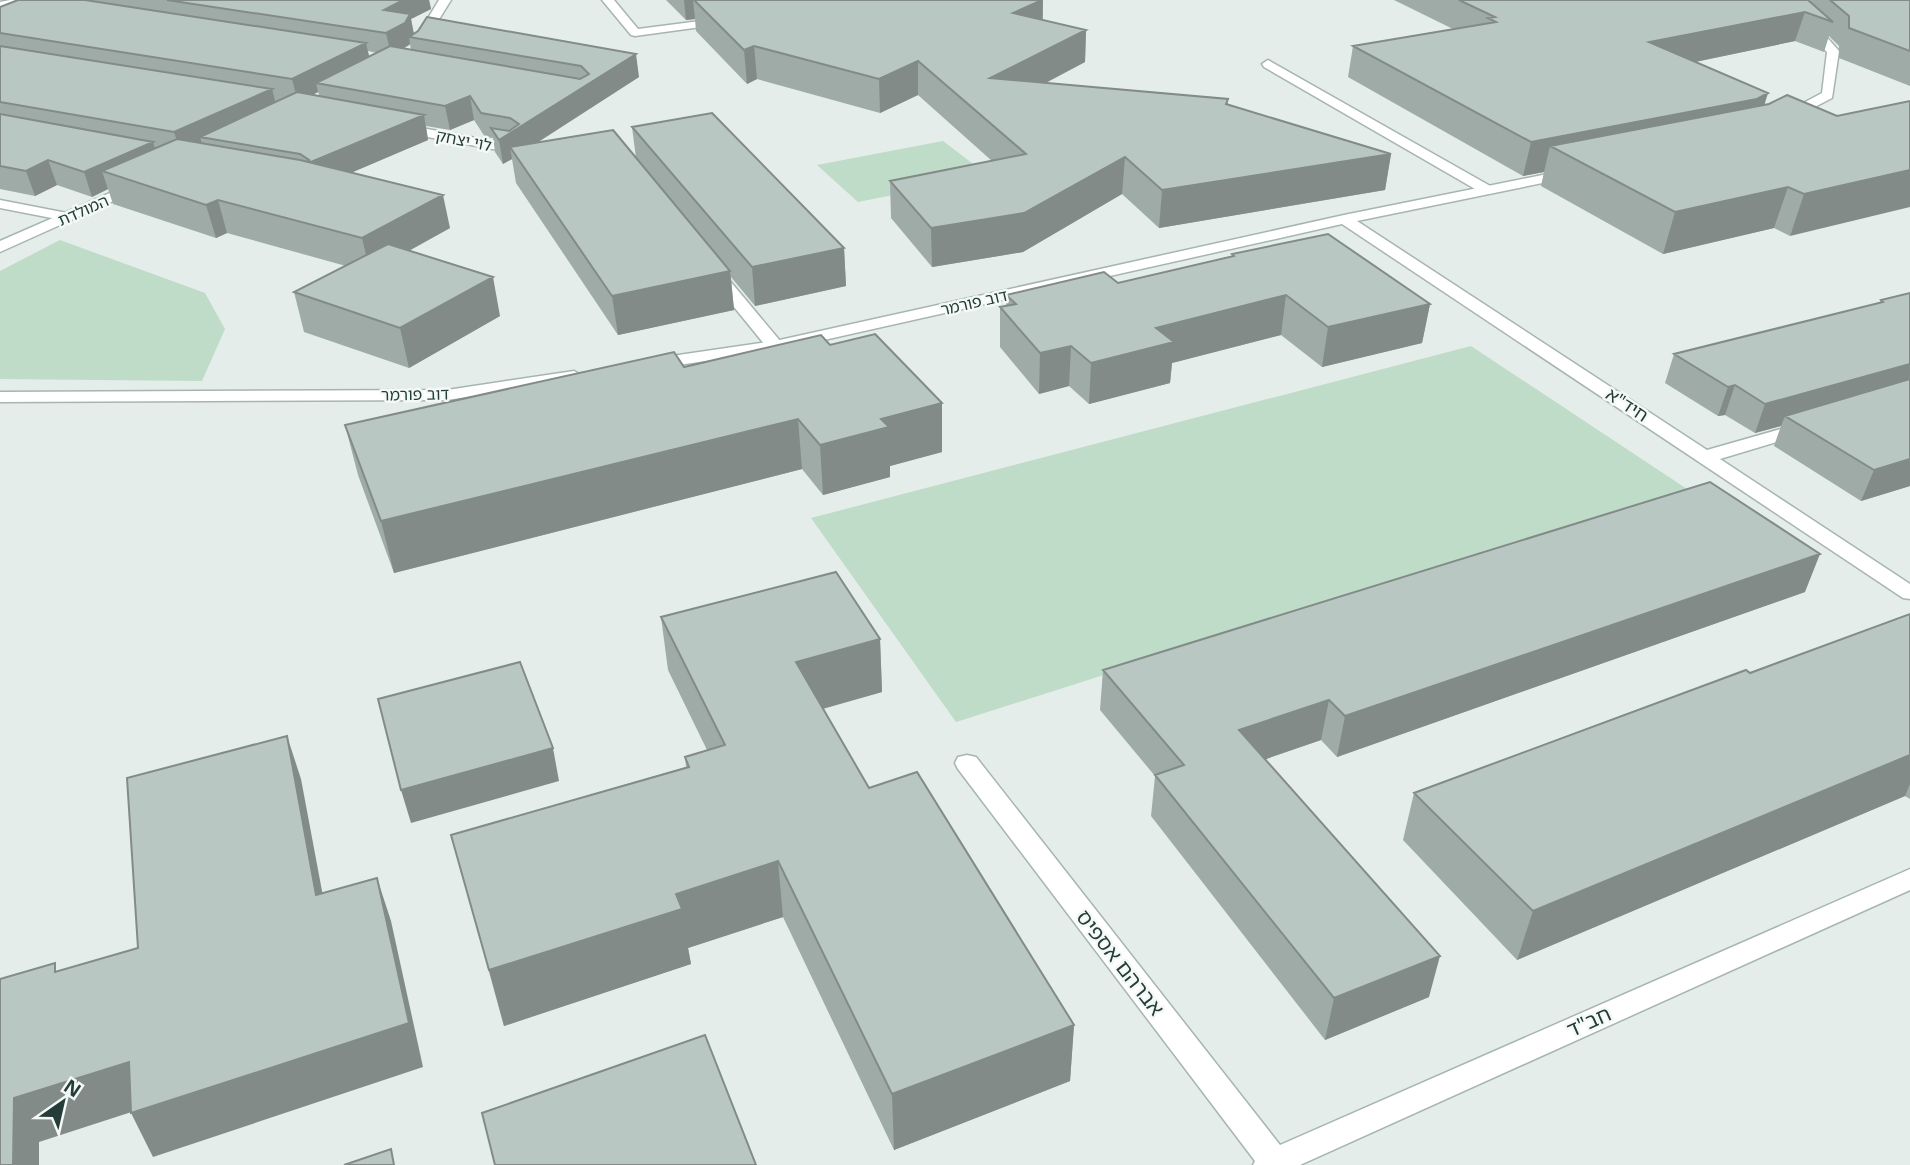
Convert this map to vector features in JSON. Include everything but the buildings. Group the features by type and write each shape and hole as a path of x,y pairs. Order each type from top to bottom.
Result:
{"street":[{"path":"0,5 31,0"},
{"path":"405,55 416,49 445,0"},
{"path":"608,0 635,33 732,20"},
{"path":"1768,0 1798,13 1833,51 1828,95 1774,125"},
{"path":"15,3 43,8 22,16"},
{"path":"1268,64 1487,190"},
{"name":"לוי יצחק","path":"381,124 514,149"},
{"name":"דוב פורמר","path":"638,366 775,346 1344,219 1593,169"},
{"name":"המולדת","path":"0,247 149,180"},
{"path":"0,204 67,217"},
{"name":"חיד\"א","path":"1344,219 1910,593"},
{"path":"706,261 775,346"},
{"name":"דוב פורמר","path":"0,397 447,395 584,374"},
{"path":"1705,457 1820,423"},
{"name":"אברהם אספיס","path":"967,763 1271,1164"},
{"name":"חב\"ד","path":"1271,1164 1910,879"}],"green space":[{"path":"943,141 989,176 858,202 817,165"},
{"path":"60,240 205,293 225,329 202,381 0,379 0,271"},
{"path":"1471,346 1687,489 956,722 811,518"}]}
